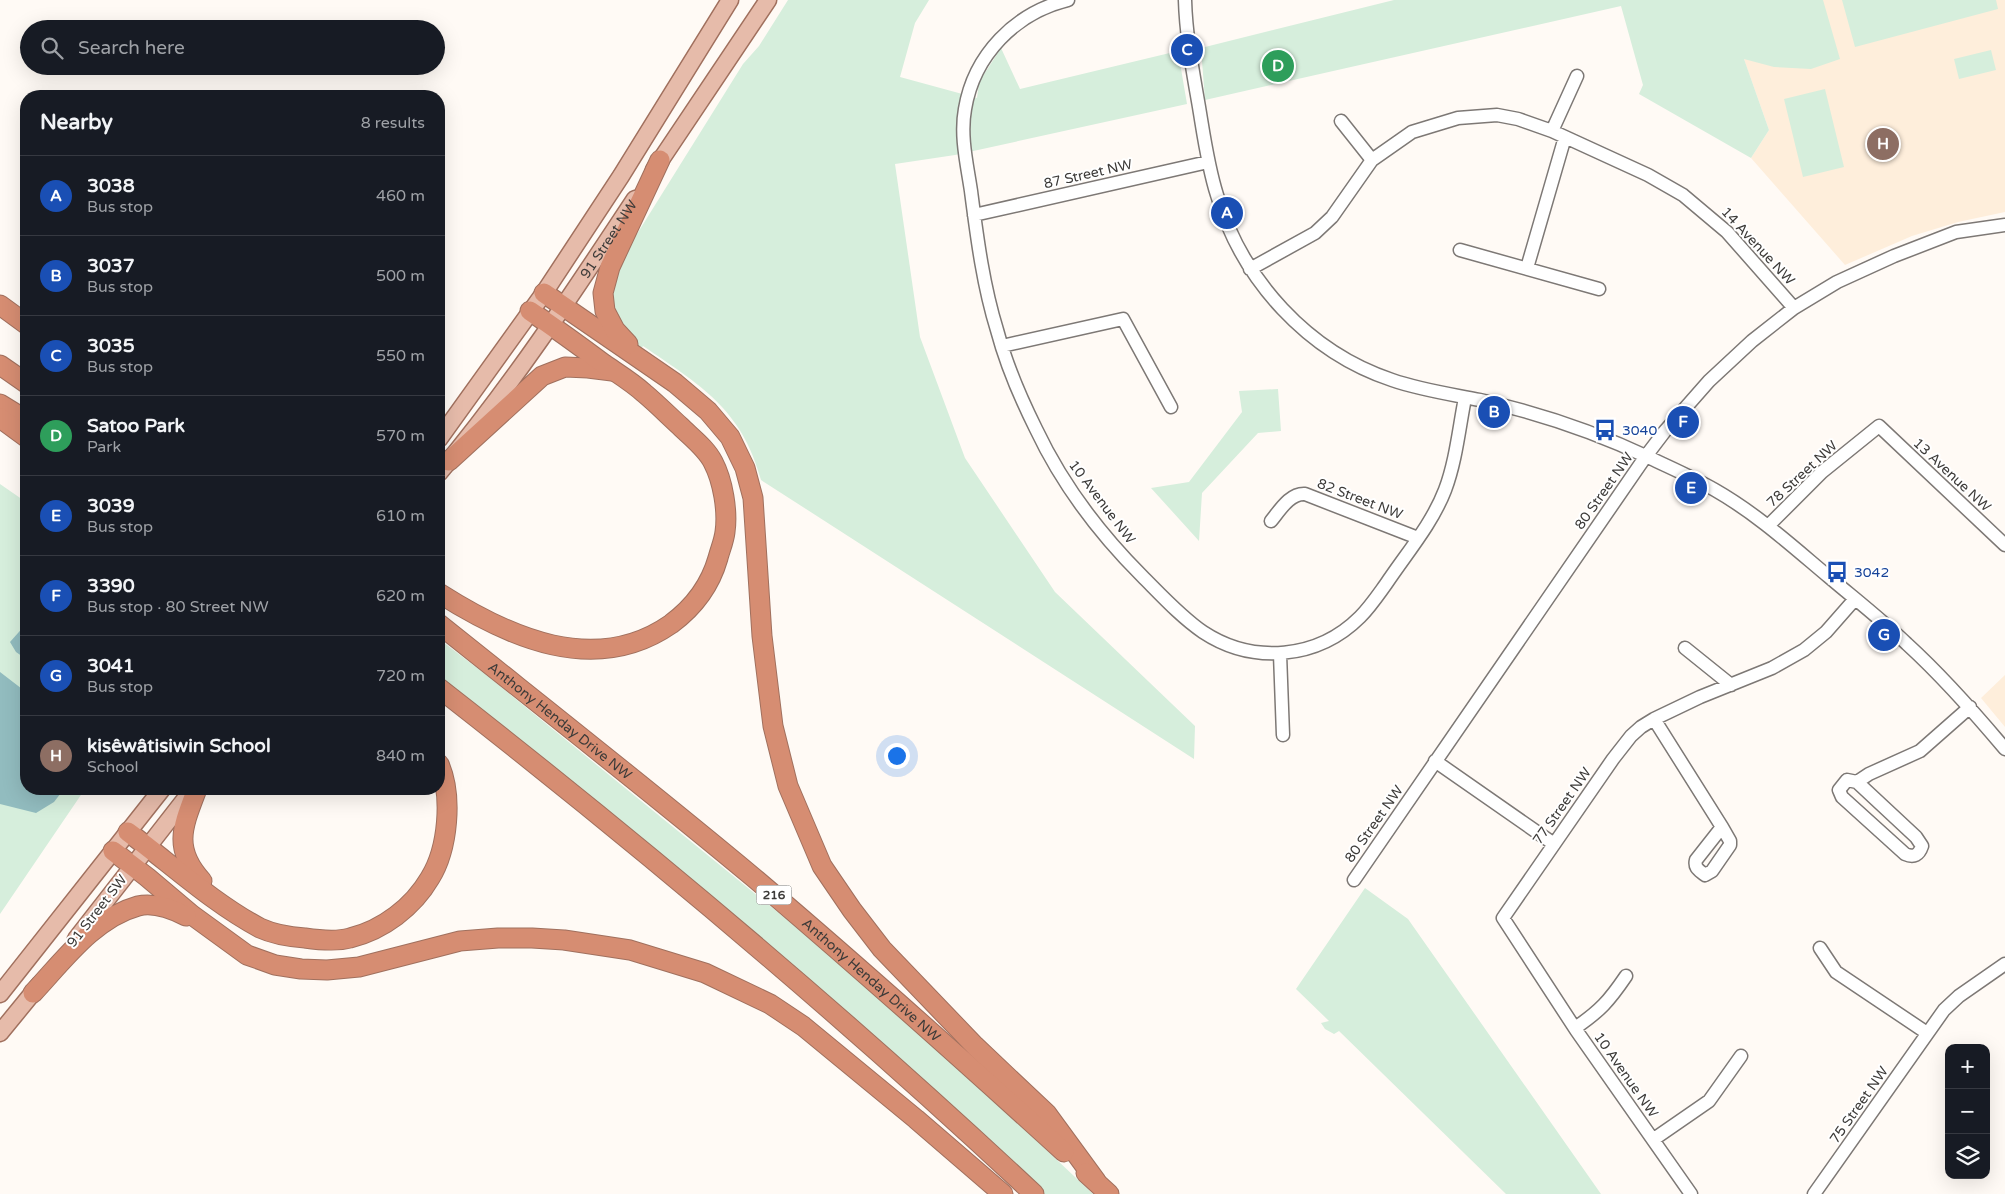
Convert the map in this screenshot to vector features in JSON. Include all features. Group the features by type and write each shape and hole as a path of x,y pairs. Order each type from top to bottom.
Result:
{"highway":[{"path":"656,371 615,330 605,311 603,293 610,267 660,160"},
{"path":"544,293 656,371 708,411 730,437 745,468 753,498 762,636 773,726 788,786 822,866 882,949 975,1046 1047,1114 1102,1188"},
{"path":"0,305 20,320"},
{"path":"445,596 494,624 536,642 577,649 602,649 632,644 656,634 678,619 708,586 725,533 725,512 720,480 713,461 701,446 643,392 530,311"},
{"path":"0,365 20,380"},
{"path":"445,466 542,376 565,367 616,372"},
{"path":"0,404 20,416"},
{"path":"0,418 20,433"},
{"name":"Anthony Henday Drive NW","path":"445,629 752,876 916,1018 1102,1188"},
{"path":"445,693 638,847 841,1019 1034,1194"},
{"path":"128,832 225,906 262,929 294,938 323,940 349,938 377,928 398,914 421,894 434,873 443,848 447,792 445,785"},
{"path":"195,795 182,830 184,851 192,870 225,906"},
{"path":"113,851 133,865 192,915 247,955 275,964 301,969 327,970 359,967 460,941 532,938 564,940 630,950 705,973 770,1004 804,1026 1003,1194"},
{"path":"33,993 83,940 114,916 140,906 167,907 218,933"}],"main road":[{"name":"91 Street NW","path":"445,431 544,293 622,176 730,0"},
{"name":"91 Street NW","path":"445,466 550,325 768,0"},
{"name":"91 Street SW","path":"0,994 157,795"},
{"name":"91 Street SW","path":"0,1033 188,795"}],"street":[{"name":"10 Avenue NW","path":"1068,0 1052,2 1025,18 1001,38 988,54 972,83 965,107 963,130 974,215 985,282 1002,346 1019,392 1045,448 1087,512 1116,548 1153,587 1196,626 1223,642 1244,650 1280,654"},
{"path":"1185,0 1189,41 1208,162 1217,196 1230,231 1250,269 1272,298 1294,321 1309,334 1347,360 1391,380 1534,413 1584,428 1715,490 1769,525 1907,643 1970,707 2005,749"},
{"path":"1552,131 1577,76"},
{"name":"14 Avenue NW","path":"1250,269 1315,234 1332,217 1372,160 1412,132 1458,118 1497,115 1518,119 1552,131 1648,175 1695,204 1727,232 1794,308"},
{"path":"1341,121 1372,160"},
{"path":"1527,268 1565,137"},
{"name":"87 Street NW","path":"974,215 1208,162"},
{"name":"80 Street NW","path":"1354,880 1646,456 1665,431 1709,381 1752,341 1794,308 1838,282 1894,256 1956,232 2005,225"},
{"path":"1460,250 1599,289"},
{"path":"1002,346 1123,319 1170,407"},
{"path":"1283,735 1280,654 1320,644 1335,636 1359,618 1378,595 1436,510 1447,486 1465,398"},
{"name":"78 Street NW","path":"1769,525 1822,472 1879,426"},
{"name":"13 Avenue NW","path":"1879,426 2005,545"},
{"name":"82 Street NW","path":"1271,520 1290,499 1297,494 1305,494 1418,538"},
{"name":"77 Street NW","path":"1502,918 1631,736 1654,719 1700,697 1772,668 1804,650 1826,632 1856,599"},
{"path":"1685,648 1730,685"},
{"path":"1857,782 1916,838 1922,846 1915,856 1905,854 1842,797 1839,790 1847,780 1857,782 1869,774 1920,751 1970,707"},
{"path":"1654,719 1722,827"},
{"path":"1435,762 1554,844"},
{"name":"10 Avenue NW","path":"1502,918 1575,1028 1691,1194"},
{"path":"1820,948 1836,972 1927,1033"},
{"name":"75 Street NW","path":"1814,1194 1944,1010 1958,996 2005,964"},
{"name":"10 Avenue NW","path":"1575,1028 1605,1005 1626,976"},
{"name":"10 Avenue NW","path":"1654,1139 1709,1101 1741,1056"}],"shaded area":[{"path":"1723,0 2005,0 2005,212 1958,222 1912,236 1845,265 1751,158 1769,130"},
{"path":"2005,675 2005,727 1981,698"}],"green space":[{"path":"788,0 929,0 915,23 900,77 977,98 979,82 1001,48 1020,89 1178,51 1187,104 955,155 895,164 920,337 965,458 1055,592 1195,726 1194,759 761,480 753,455 743,435 716,401 683,373 643,346 641,349 618,325 610,296 622,258 743,64 759,46"},
{"path":"1394,0 1823,0 1840,59 1811,69 1774,67 1744,59 1769,130 1751,158 1639,94 1643,85 1621,6 1205,100 1201,48"},
{"path":"1842,0 1996,0 1998,9 1855,47"},
{"path":"1991,50 1996,70 1959,79 1954,59"},
{"path":"1825,89 1844,167 1803,177 1784,99"},
{"path":"1278,389 1281,431 1258,433 1202,493 1199,541 1151,488 1189,482 1242,412 1239,391"},
{"path":"0,484 20,498 20,795 81,795 0,914"},
{"path":"445,644 823,949 986,1093 1093,1194 1042,1194 445,685"},
{"path":"1365,888 1408,919 1601,1194 1506,1194 1339,1031 1334,1034 1325,1029 1321,1023 1329,1021 1296,989"}],"water":[{"path":"20,631 20,655 16,652 10,642"},
{"path":"0,672 20,687 20,795 59,795 54,802 36,813 0,804"}],"place":[{"name":"3035","path":"1187,50"},
{"name":"Satoo Park","path":"1278,66"},
{"name":"kisêwâtisiwin School","path":"1883,144"},
{"name":"3038","path":"1227,213"},
{"name":"3037","path":"1494,412"},
{"name":"3390","path":"1683,422"},
{"name":"3040","path":"1605,430"},
{"name":"3039","path":"1691,488"},
{"name":"3042","path":"1837,572"},
{"name":"3041","path":"1884,635"}]}
